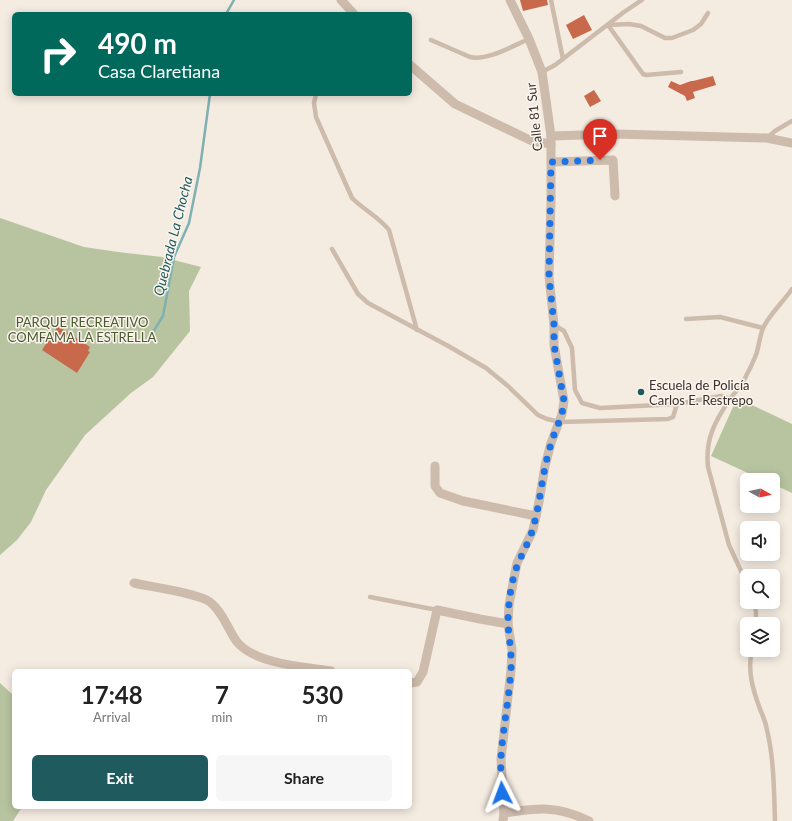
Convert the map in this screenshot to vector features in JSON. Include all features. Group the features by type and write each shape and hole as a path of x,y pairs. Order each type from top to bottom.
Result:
{"street":[{"path":"341,0 352,12"},
{"name":"Calle 81 Sur","path":"504,817 501,759 511,670 512,650 508,624 509,604 517,563 532,530 536,516 545,466 551,443 560,422 564,401 554,345 554,325 549,276 551,140 542,72 529,39 510,0"},
{"path":"412,67 455,104 532,141 614,134 767,138 792,143"},
{"path":"551,162 613,160 615,196"},
{"path":"435,466 435,486 440,493 477,505 536,516"},
{"path":"134,583 199,597 210,602 217,608 234,638 241,647 249,653 287,664 319,669"},
{"path":"412,683 417,682 423,672 437,610 508,624"},
{"path":"504,817 537,808 559,810 577,815 589,821"}],"lane":[{"path":"551,0 563,59"},
{"path":"542,72 563,59 642,0"},
{"path":"608,25 630,24 641,26 666,38 672,38 693,30 701,24 708,13"},
{"path":"608,25 643,74 681,72"},
{"path":"431,40 470,57 482,58 529,39"},
{"path":"316,96 314,103 316,117 352,198 360,206 384,223 389,230 417,330"},
{"path":"767,138 775,131 792,121"},
{"path":"332,249 358,294 368,303 486,368 508,386 538,415 560,422 668,419 673,417 677,404"},
{"path":"740,569 729,545 708,467 707,454 709,438 715,422 730,399 743,383 756,353 763,328 792,289"},
{"path":"686,319 720,317 763,328"},
{"path":"554,325 564,331 572,348 575,390 582,403 600,408 677,404 721,396 730,399"},
{"path":"370,597 437,610"},
{"path":"751,657 751,678 767,728 772,762 775,821"}],"green space":[{"name":"PARQUE RECREATIVO COMFAMA LA ESTRELLA","path":"0,218 84,247 162,257 201,267 189,291 190,331 153,377 131,393 85,435 46,490 31,522 17,540 0,555"},
{"path":"737,398 792,424 792,493 780,487 780,473 748,473 711,456"},
{"path":"0,683 12,694 12,809 21,809 13,821 0,821"}],"building":[{"path":"520,0 547,0 548,5 523,11"},
{"path":"584,15 592,30 573,39 566,25"},
{"path":"713,76 716,85 693,92 695,98 687,101 685,96 668,87 671,81 680,85"},
{"path":"594,90 601,101 590,107 584,96"},
{"path":"58,326 90,347 88,351 90,352 77,373 42,350"}],"waterway":[{"name":"Quebrada La Chocha","path":"227,12 234,0"},
{"name":"Quebrada La Chocha","path":"153,332 163,316 174,257 189,223 200,168 210,96"}],"place":[{"name":"Escuela de Policía Carlos E. Restrepo","path":"641,392"}],"route":[{"path":"502,793 501,759 512,650 508,624 509,604 517,563 527,543 536,516 545,466 551,443 560,422 564,401 561,392 554,345 554,325 549,276 551,162 600,160"}]}
